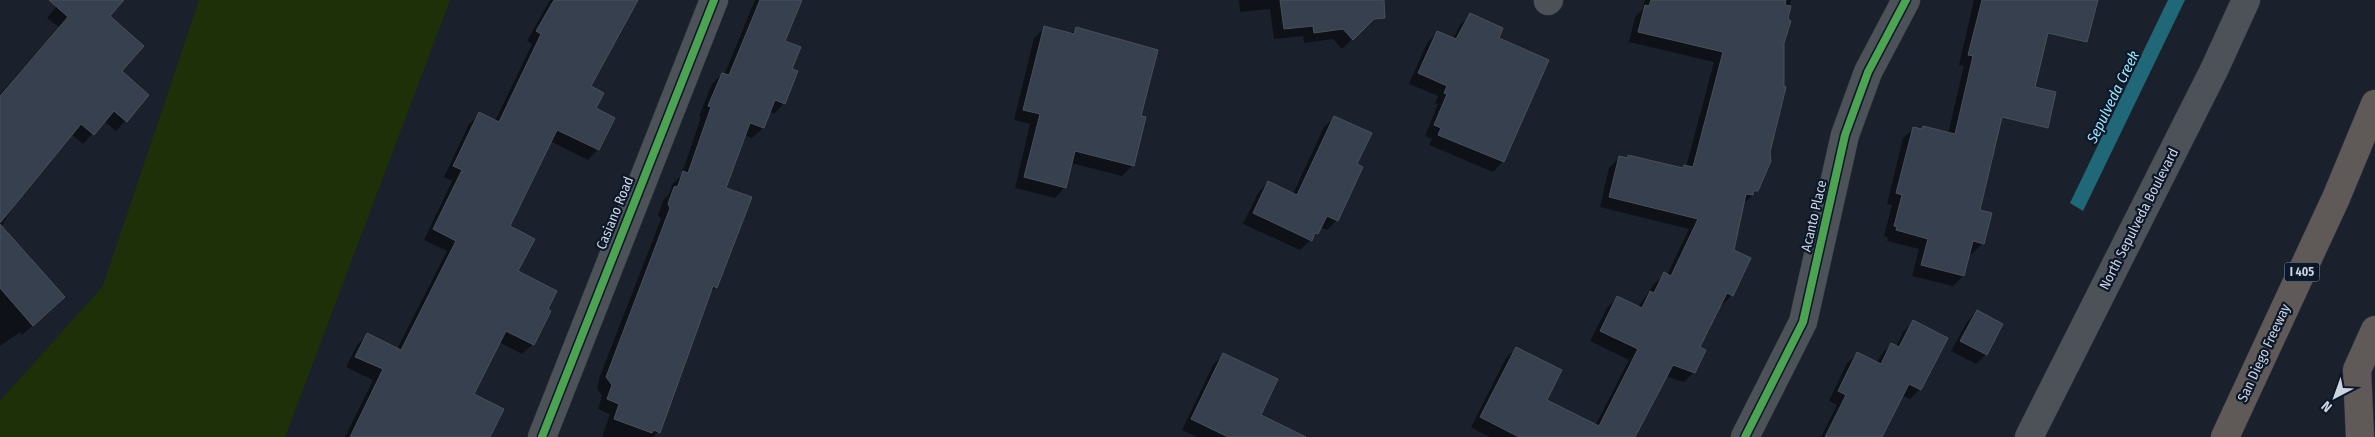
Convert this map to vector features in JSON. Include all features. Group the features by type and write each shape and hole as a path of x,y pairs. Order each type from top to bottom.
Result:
{"highway":[{"name":"San Diego Freeway","path":"2224,437 2336,198 2375,104"},
{"path":"2360,437 2356,370 2375,330"},
{"path":"2365,437 2375,415"}],"street":[{"name":"Casiano Road","path":"542,437 714,0"},
{"name":"Acanto Place","path":"1745,437 1803,322 1845,135 1868,72 1906,0"},
{"name":"North Sepulveda Boulevard","path":"2029,437 2214,70 2246,0"}],"green space":[{"path":"199,0 450,0 285,437 0,437 0,401 103,286"}],"water":[{"path":"2168,0 2185,0 2083,211 2070,203"}],"building":[{"path":"49,0 124,0 110,16 144,46 122,71 149,95 127,122 114,111 94,135 81,124 0,223 0,96 68,17"},
{"path":"554,0 638,0 591,86 604,93 596,108 615,118 599,150 557,130 510,226 535,239 518,271 557,291 548,309 551,311 534,345 506,331 474,394 504,409 490,437 350,437 383,369 355,357 367,333 401,350 456,241 433,229 462,170 453,166 479,112 499,122 541,34 536,31"},
{"path":"760,0 802,0 785,41 801,47 792,69 798,71 785,104 775,100 764,128 750,123 726,188 752,197 717,288 713,286 660,433 654,430 652,433 614,419 619,404 607,399 612,385 606,377 670,208 668,204 674,187 678,186 683,171 688,173 711,107 708,106 722,73 729,75"},
{"path":"1280,0 1384,0 1385,18 1374,19 1353,40 1343,29 1314,33 1313,26 1284,29"},
{"path":"1651,0 1786,0 1785,5 1791,6 1788,18 1791,21 1784,43 1784,86 1786,87 1770,152 1771,161 1758,191 1754,191 1753,195 1746,194 1734,250 1751,258 1733,296 1727,293 1700,347 1706,350 1695,373 1673,365 1635,437 1519,437 1480,417 1516,347 1562,370 1547,400 1599,426 1638,349 1600,331 1617,296 1642,308 1650,291 1654,293 1664,272 1671,276 1698,219 1609,197 1619,156 1628,158 1628,155 1683,168 1684,165 1693,167 1723,52 1638,32 1645,5 1649,6"},
{"path":"1982,0 2098,0 2087,42 2048,33 2035,87 2056,92 2048,128 2002,117 1980,210 1992,213 1984,244 1973,241 1964,276 1921,265 1928,239 1896,230 1897,227 1894,226 1902,195 1896,193 1913,127 1922,129 1923,126 1955,134 1973,56 1968,55"},
{"path":"1470,13 1503,28 1499,38 1549,60 1504,162 1438,135 1441,128 1434,125 1447,94 1444,93 1447,86 1418,73 1437,31 1456,39"},
{"path":"1044,26 1074,34 1076,27 1158,50 1141,116 1146,117 1134,166 1075,151 1066,188 1024,177 1040,114 1023,110"},
{"path":"1334,116 1372,133 1357,164 1363,167 1338,221 1327,216 1318,234 1315,233 1312,241 1253,213 1268,181 1297,195"},
{"path":"0,224 65,297 33,326 0,288"},
{"path":"1977,310 2003,324 1987,355 1960,341"},
{"path":"1913,320 1948,338 1921,390 1909,384 1882,437 1825,437 1846,395 1838,391 1857,352 1881,364 1891,343 1899,347"},
{"path":"1223,353 1278,379 1261,415 1306,437 1228,437 1191,419"}],"cycle path":[{"path":"542,437 714,0"},
{"path":"1745,437 1803,322 1845,135 1868,72 1906,0"}],"water label":[{"name":"Sepulveda Creek","path":"2113,97"}]}
